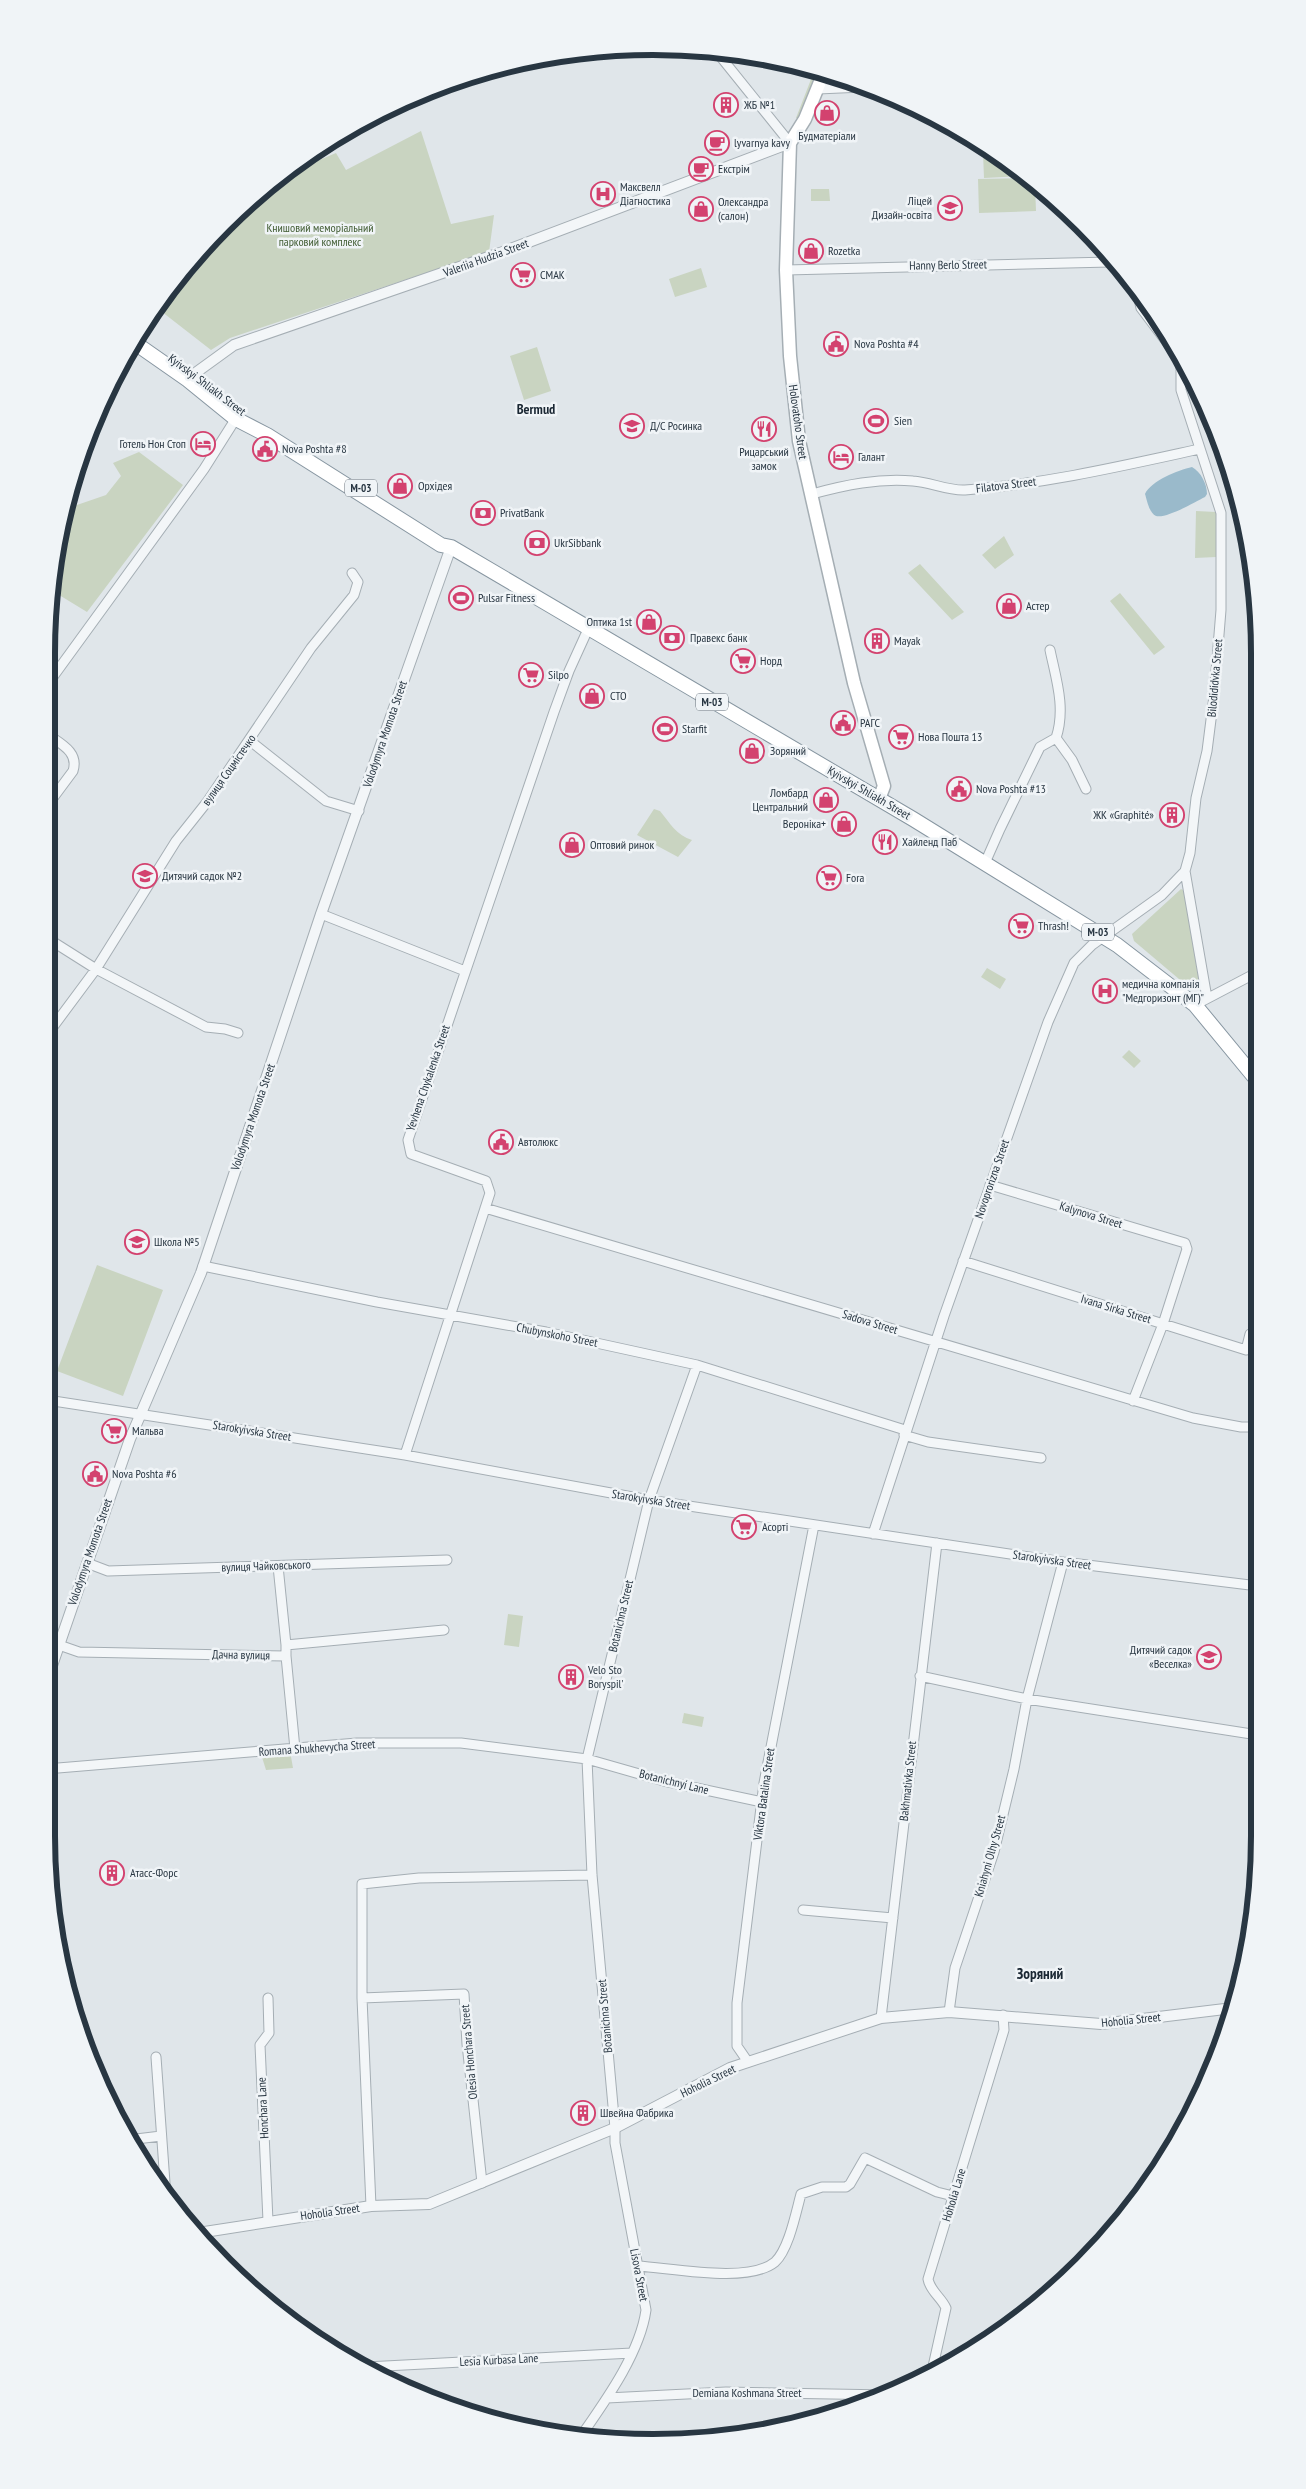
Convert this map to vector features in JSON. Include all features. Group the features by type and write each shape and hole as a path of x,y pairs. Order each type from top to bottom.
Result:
{"highway":[{"name":"Kyivskyi Shliakh Street","path":"145,339 238,416 271,428 361,488 445,538 451,547 879,799 1104,936 1201,1001 1251,1071"},
{"name":"Kyivskyi Shliakh Street","path":"140,345 191,377"}],"main road":[{"path":"790,143 805,119 821,79"},
{"name":"Holovatoho Street","path":"790,143 786,270 790,356 799,441 854,683 884,786 879,799"}],"street":[{"path":"722,59 790,143"},
{"path":"818,89 847,88"},
{"name":"Valeriia Hudzia Street","path":"191,377 234,345 500,254 790,143"},
{"name":"Hanny Berlo Street","path":"786,270 1105,262"},
{"name":"Bilodididvka Street","path":"1181,373 1181,390 1221,513 1221,610 1207,751 1196,798 1190,853 1185,871 1201,1001"},
{"path":"55,675 204,469 238,416"},
{"name":"Filatova Street","path":"812,494 854,483 913,481 962,490 1018,485 1200,449"},
{"name":"Volodymyra Momota Street","path":"55,1657 130,1439 203,1266 321,914 451,547"},
{"name":"вулиця Соцмістечко","path":"55,1024 96,969 176,841 207,802 311,648 354,595 358,582 352,573"},
{"name":"Yevhena Chykalenka Street","path":"405,1455 490,1193 486,1181 411,1154 408,1140 554,712 589,627"},
{"path":"985,863 1003,821 1040,747 1056,738 1060,725 1062,709 1050,650"},
{"path":"1056,738 1072,760 1086,789"},
{"path":"55,740 69,750 74,757 75,765 73,771 55,795"},
{"path":"249,740 326,801 358,811"},
{"name":"Novoprorizna Street","path":"873,1534 905,1432 963,1261 1048,1022 1074,964 1092,945 1162,895 1185,871"},
{"path":"321,914 465,971"},
{"path":"55,943 96,969 206,1027 225,1029 238,1033"},
{"path":"1201,1001 1251,976"},
{"name":"Kalynova Street","path":"990,1185 1185,1243 1187,1249 1163,1324"},
{"name":"Sadova Street","path":"485,1208 1193,1418 1251,1427"},
{"name":"Ivana Sirka Street","path":"963,1261 1246,1350 1251,1333"},
{"name":"Chubynskoho Street","path":"203,1266 546,1332 697,1364 905,1432"},
{"path":"1133,1400 1163,1324"},
{"name":"Botanichna Street","path":"615,2128 592,1874 587,1759 649,1500 697,1364"},
{"name":"Starokyivska Street","path":"55,1401 405,1455 649,1500 1063,1562 1251,1585"},
{"path":"905,1432 928,1442 1041,1458"},
{"name":"Viktora Batalina Street","path":"748,2062 737,2046 737,2004 762,1802 814,1525"},
{"name":"Bakhmativka Street","path":"881,2018 937,1544"},
{"name":"вулиця Чайковського","path":"87,1563 108,1571 447,1560"},
{"name":"Kniahyni Olhy Street","path":"949,2012 955,1968 994,1852 1014,1769 1027,1699 1063,1562"},
{"path":"278,1566 286,1645"},
{"name":"Дачна вулиця","path":"59,1645 79,1652 286,1656 286,1645 444,1630"},
{"path":"286,1656 294,1749"},
{"path":"920,1676 1027,1699 1251,1734"},
{"name":"Romana Shukhevycha Street","path":"55,1768 357,1743 461,1743 587,1759"},
{"name":"Botanichnyi Lane","path":"587,1759 664,1781 762,1802"},
{"path":"371,2206 362,1998 362,1884 419,1878 592,1874"},
{"path":"803,1910 892,1918"},
{"name":"Olesia Honchara Street","path":"362,1998 464,1994 467,2044 482,2183"},
{"name":"Honchara Lane","path":"268,1998 269,2032 260,2046 268,2222"},
{"name":"Hoholia Street","path":"205,2232 371,2206 429,2204 615,2128 730,2068 881,2018 949,2012 1101,2024 1225,2009"},
{"name":"Hoholia Lane","path":"934,2363 946,2308 942,2300 929,2287 928,2279 1004,2030 1002,2015"},
{"path":"156,2056 165,2180"},
{"name":"Lisova Street","path":"586,2430 632,2353 644,2326 646,2310 622,2191 615,2143 615,2128"},
{"path":"137,2139 161,2136"},
{"path":"638,2266 699,2273 756,2271 775,2262 785,2248 801,2194 822,2187 846,2187 850,2184 865,2158 937,2192 953,2196"},
{"name":"Lesia Kurbasa Lane","path":"380,2367 632,2353"},
{"name":"Demiana Koshmana Street","path":"606,2398 726,2392 865,2395"}],"green space":[{"path":"812,76 816,78 800,118 796,118"},
{"name":"Книшовий меморіальний парковий комплекс","path":"421,131 451,224 494,215 489,252 230,338 211,350 162,312 203,259 230,230 289,179 328,151 317,161 336,153 346,170"},
{"path":"983,155 1013,176 984,178"},
{"path":"1016,178 1035,194 1036,211 979,213 978,179"},
{"path":"811,189 829,189 830,201 811,201"},
{"path":"701,268 707,287 675,297 669,279"},
{"path":"537,347 551,391 524,400 510,356"},
{"path":"139,452 183,485 87,612 58,594 66,536 73,506 106,495 121,476 113,463"},
{"path":"1196,511 1216,512 1216,557 1195,558"},
{"path":"1004,536 1014,555 995,569 982,555"},
{"path":"920,564 964,612 952,620 908,573"},
{"path":"1120,593 1165,647 1154,655 1110,601"},
{"path":"654,809 660,811 678,832 692,840 678,857 637,835"},
{"path":"1181,889 1185,891 1199,980 1196,989 1192,990 1134,941 1132,934"},
{"path":"987,968 1006,979 1000,989 981,977"},
{"path":"1129,1050 1141,1061 1134,1068 1122,1057"},
{"path":"97,1265 163,1290 123,1396 57,1371"},
{"path":"508,1614 523,1616 519,1647 504,1645"},
{"path":"684,1713 704,1717 702,1727 682,1723"},
{"path":"290,1751 293,1768 266,1770 261,1754"}],"water":[{"path":"1192,467 1201,475 1205,482 1207,494 1205,497 1180,510 1156,516 1149,506 1145,494 1148,489 1166,477"}],"place":[{"name":"ЖБ №1","path":"726,105"},
{"name":"Будматеріали","path":"827,113"},
{"name":"lyvarnya kavy","path":"717,143"},
{"name":"Екстрім","path":"701,169"},
{"name":"Максвелл Діагностика","path":"603,194"},
{"name":"Ліцей Дизайн-освіта","path":"950,208"},
{"name":"Олександра (салон)","path":"701,209"},
{"name":"Rozetka","path":"811,251"},
{"name":"СМАК","path":"523,275"},
{"name":"Nova Poshta #4","path":"836,344"},
{"name":"Sien","path":"876,421"},
{"name":"Д/С Росинка","path":"632,426"},
{"name":"Рицарський замок","path":"764,429"},
{"name":"Готель Нон Стоп","path":"203,444"},
{"name":"Nova Poshta #8","path":"265,449"},
{"name":"Галант","path":"841,457"},
{"name":"Орхідея","path":"400,486"},
{"name":"PrivatBank","path":"483,513"},
{"name":"UkrSibbank","path":"537,543"},
{"name":"Pulsar Fitness","path":"461,598"},
{"name":"Астер","path":"1009,606"},
{"name":"Оптика 1st","path":"649,622"},
{"name":"Правекс банк","path":"672,638"},
{"name":"Mayak","path":"877,641"},
{"name":"Норд","path":"743,661"},
{"name":"Silpo","path":"531,675"},
{"name":"СТО","path":"592,696"},
{"name":"РАГС","path":"843,723"},
{"name":"Starfit","path":"665,729"},
{"name":"Нова Пошта 13","path":"901,737"},
{"name":"Зоряний","path":"752,751"},
{"name":"Nova Poshta #13","path":"959,789"},
{"name":"Ломбард Центральний","path":"826,800"},
{"name":"ЖК «Graphité»","path":"1172,815"},
{"name":"Вероніка+","path":"844,824"},
{"name":"Хайленд Паб","path":"885,842"},
{"name":"Оптовий ринок","path":"572,845"},
{"name":"Дитячий садок №2","path":"145,876"},
{"name":"Fora","path":"829,878"},
{"name":"Thrash!","path":"1021,926"},
{"name":"медична компанія \"Медгоризонт (МГ)\"","path":"1105,991"},
{"name":"Автолюкс","path":"501,1142"},
{"name":"Школа №5","path":"137,1242"},
{"name":"Мальва","path":"114,1431"},
{"name":"Nova Poshta #6","path":"95,1474"},
{"name":"Асорті","path":"744,1527"},
{"name":"Дитячий садок «Веселка»","path":"1209,1657"},
{"name":"Velo Sto Boryspil'","path":"571,1677"},
{"name":"Атасс-Форс","path":"112,1873"},
{"name":"Швейна Фабрика","path":"583,2113"}],"district":[{"name":"Bermud","path":"536,409"},
{"name":"Зоряний","path":"1040,1974"}]}
